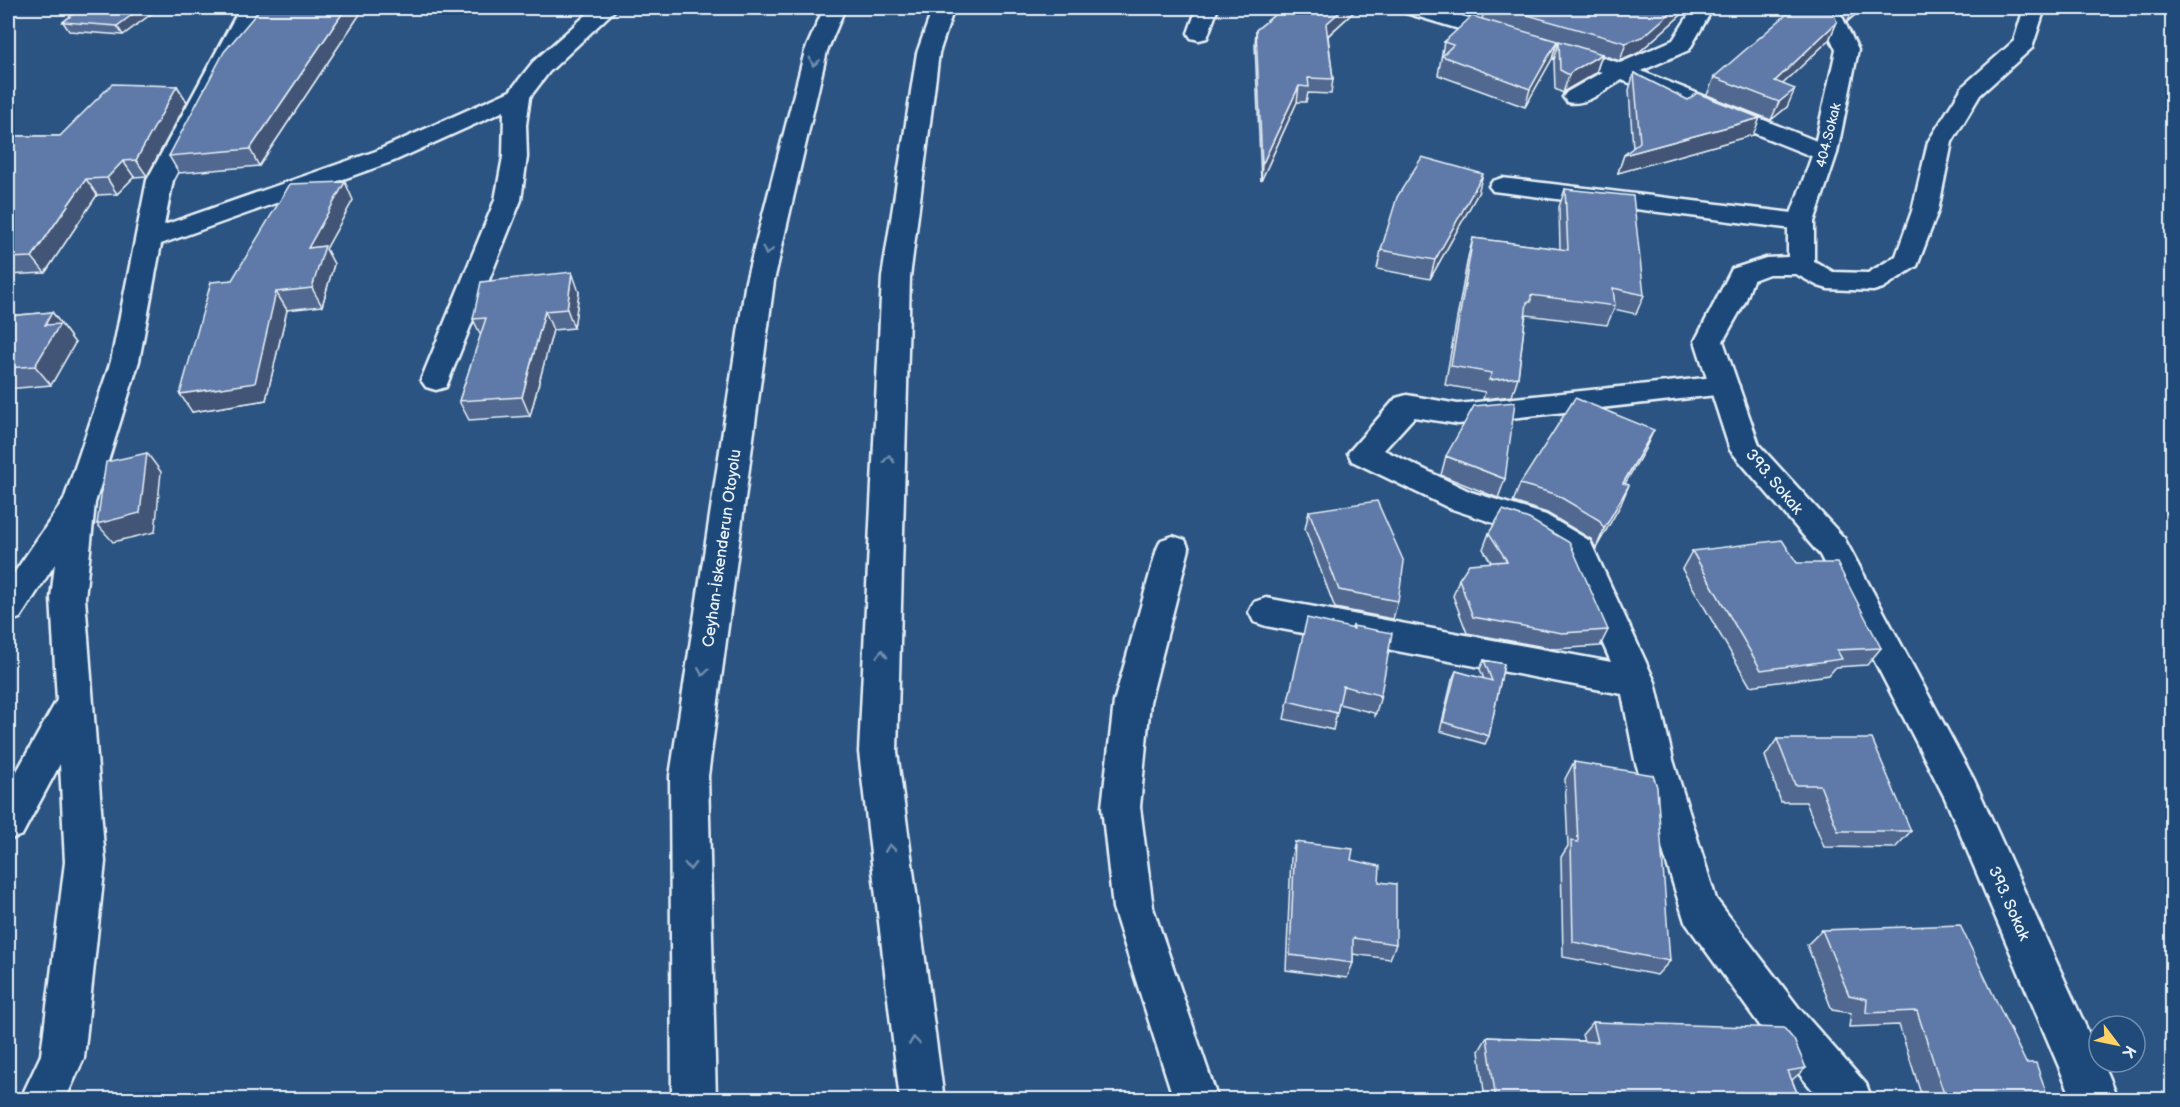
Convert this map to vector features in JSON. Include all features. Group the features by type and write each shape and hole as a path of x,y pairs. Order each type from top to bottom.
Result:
{"main road":[{"path":"42,1100 62,1058 85,862 68,598 79,503 125,361 160,180 251,8"},
{"path":"149,239 385,156 518,96 541,67 606,8"},
{"name":"Ceyhan-İskenderun Otoyolu","path":"694,1100 688,776 760,280 816,51 834,8"},
{"path":"922,1100 878,752 897,277 928,53 943,8"},
{"path":"1199,33 1207,8"},
{"path":"1414,8 1621,70 1825,153"},
{"path":"1575,97 1621,70 1681,45 1701,8"},
{"name":"404.Sokak","path":"1802,265 1801,222 1825,153 1847,50 1828,8"},
{"path":"1802,265 1828,280 1873,282 1908,260 1925,212 1940,142 1971,91 2024,43 2034,8"},
{"path":"436,380 508,200 515,157 514,125 518,96"},
{"path":"1502,186 1801,222"},
{"name":"393. Sokak","path":"1802,265 1766,266 1742,275 1731,302 1709,341 1745,450 1832,547 1961,792 2096,1100"},
{"path":"1724,386 1458,414 1407,405 1363,453 1460,500 1535,524 1578,550 1637,682 1654,760 1699,909 1784,1023 1850,1100"},
{"path":"8,608 79,503"},
{"path":"1173,549 1132,702 1121,807 1133,908 1196,1100"},
{"path":"1266,612 1637,682"},
{"path":"8,823 75,701"}],"building":[{"path":"81,8 141,8 117,26 63,22"},
{"path":"261,8 346,8 250,149 169,156 224,52"},
{"path":"1283,8 1344,8 1326,24 1333,79 1308,78 1309,87 1299,86 1262,165 1256,30"},
{"path":"1503,8 1676,8 1644,36 1626,43"},
{"path":"1794,8 1831,8 1837,22 1775,81 1795,89 1779,102 1714,77"},
{"path":"1472,16 1557,41 1530,89 1442,56 1453,45 1444,42"},
{"path":"1559,41 1602,54 1569,75 1560,70"},
{"path":"1634,73 1688,100 1697,93 1760,118 1624,155 1640,142"},
{"path":"112,84 177,86 136,160 123,161 107,178 86,179 32,257 8,258 8,207 10,203 8,203 8,136 60,136"},
{"path":"1422,157 1483,174 1435,260 1381,250 1397,197"},
{"path":"345,182 308,248 325,246 312,288 276,292 255,383 180,394 211,282 232,280 290,184"},
{"path":"1565,189 1633,196 1644,295 1613,288 1615,306 1531,295 1531,302 1527,302 1518,377 1489,380 1492,373 1451,366 1473,238 1568,250"},
{"path":"572,272 567,309 545,311 522,397 459,401 486,318 473,319 481,282"},
{"path":"52,312 45,325 60,324 35,366 8,368 8,316"},
{"path":"1575,398 1654,430 1623,483 1629,485 1604,529 1599,520 1555,494 1520,484"},
{"path":"1515,402 1505,479 1446,456 1474,406"},
{"path":"147,453 140,513 97,524 106,462"},
{"path":"1377,501 1404,562 1398,601 1339,590 1309,511"},
{"path":"1503,510 1529,519 1570,543 1608,630 1562,633 1473,617 1459,579 1469,564 1507,561 1489,533"},
{"path":"1782,540 1797,563 1837,563 1881,648 1837,650 1842,659 1761,670 1692,551"},
{"path":"1307,618 1354,629 1353,626 1392,633 1380,699 1379,695 1343,686 1337,713 1288,701"},
{"path":"1484,660 1504,664 1489,736 1443,722 1456,671 1492,681"},
{"path":"1777,739 1872,739 1911,831 1838,831 1820,785 1795,785"},
{"path":"1574,762 1653,775 1657,787 1670,961 1573,942 1571,841 1578,842"},
{"path":"1295,842 1353,849 1351,860 1380,866 1379,882 1396,884 1396,944 1353,938 1353,963 1290,955"},
{"path":"1960,925 2026,1063 2036,1063 2049,1100 1946,1100 1917,1011 1866,1013 1867,999 1849,995 1822,930"},
{"path":"1593,1022 1784,1028 1794,1040 1806,1068 1788,1071 1800,1100 1496,1100 1487,1037 1598,1042"}]}
